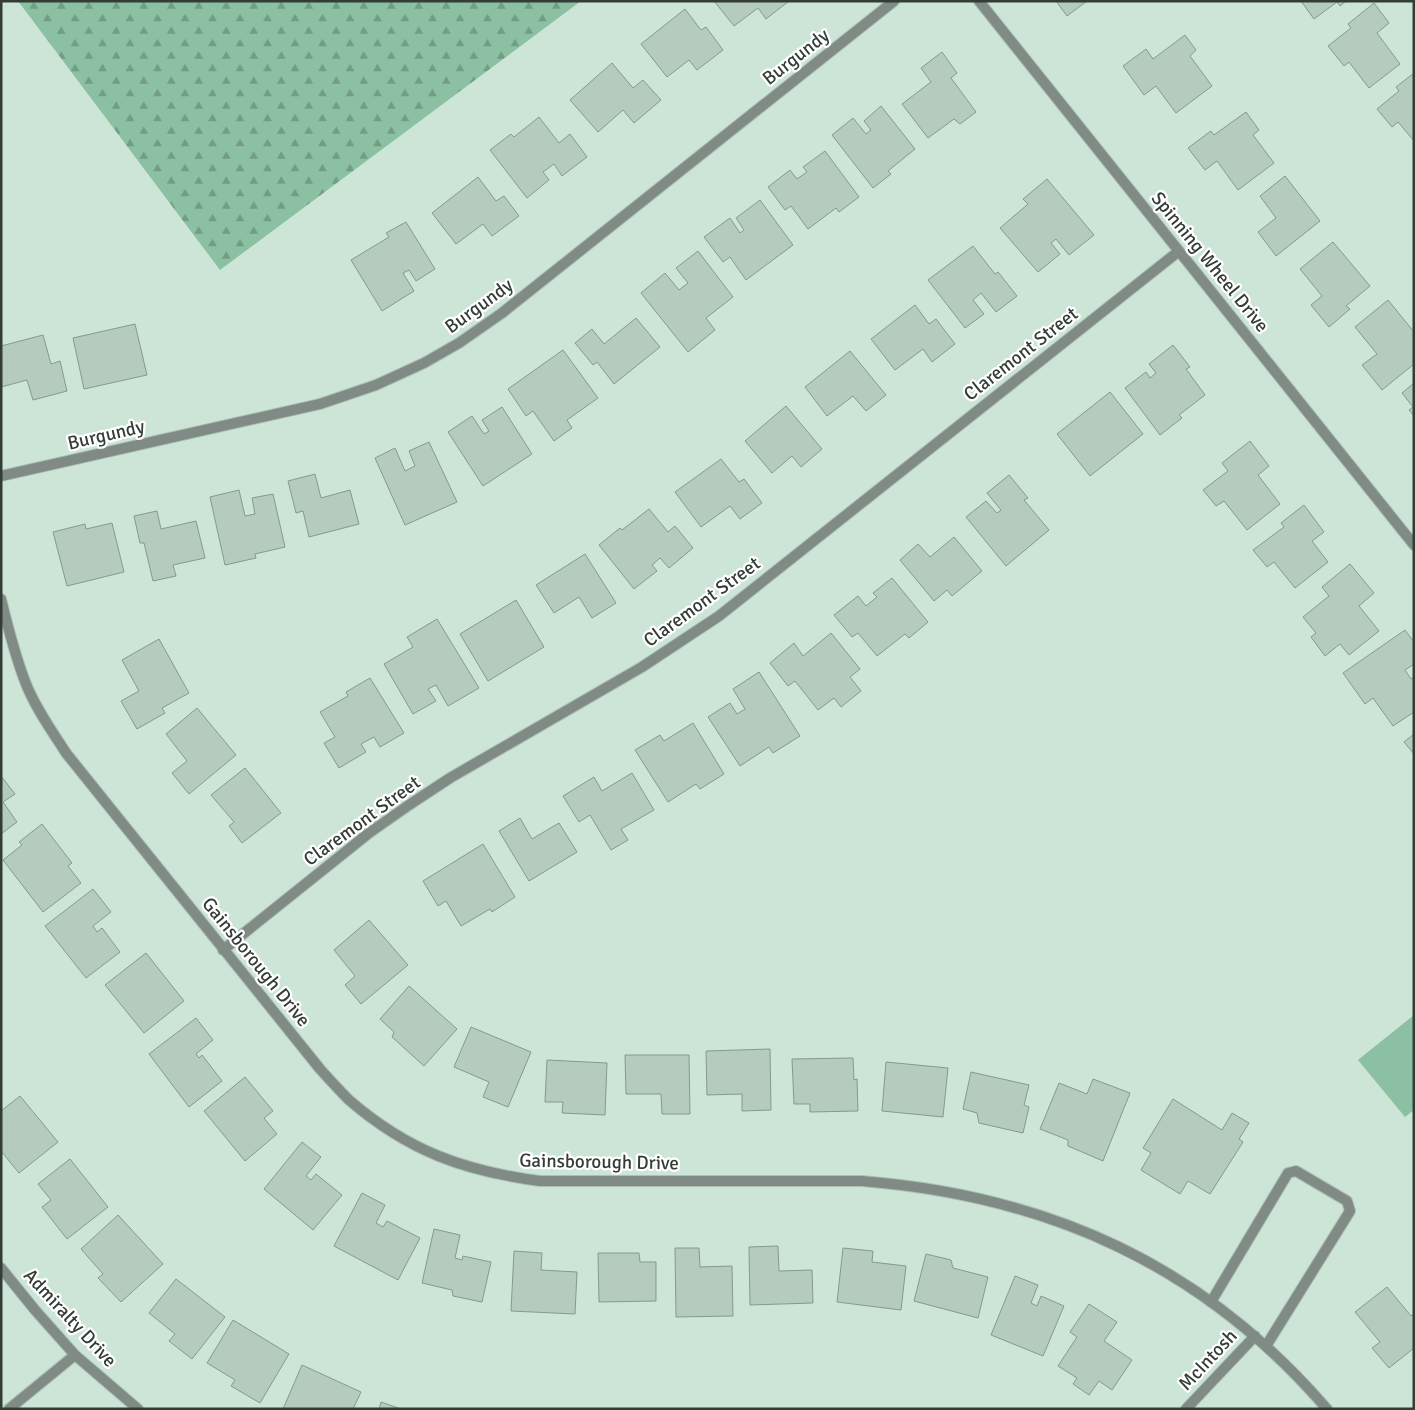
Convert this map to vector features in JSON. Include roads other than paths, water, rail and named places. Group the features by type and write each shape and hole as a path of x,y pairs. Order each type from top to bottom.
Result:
{"street":[{"name":"Burgundy","path":"1,476 320,404 376,385 424,363 459,343 502,313 894,1"},
{"name":"Spinning Wheel Drive","path":"979,1 1414,545"},
{"name":"Claremont Street","path":"223,950 369,833 409,805 450,778 642,667 719,616 1179,251"},
{"name":"Gainsborough Drive","path":"1,599 12,644 26,684 40,713 66,754 320,1069 348,1099 396,1135 423,1150 451,1162 500,1176 540,1181 862,1181 906,1185 965,1194 1043,1216 1083,1230 1122,1248 1160,1268 1211,1302 1266,1346 1306,1384 1327,1409"},
{"path":"1211,1302 1288,1173 1296,1171 1347,1202 1350,1211 1266,1346"},
{"name":"Admiralty Drive","path":"1,1268 35,1310 76,1355 138,1409"},
{"name":"McIntosh","path":"1186,1409 1255,1336"},
{"path":"9,1409 76,1355"}]}
